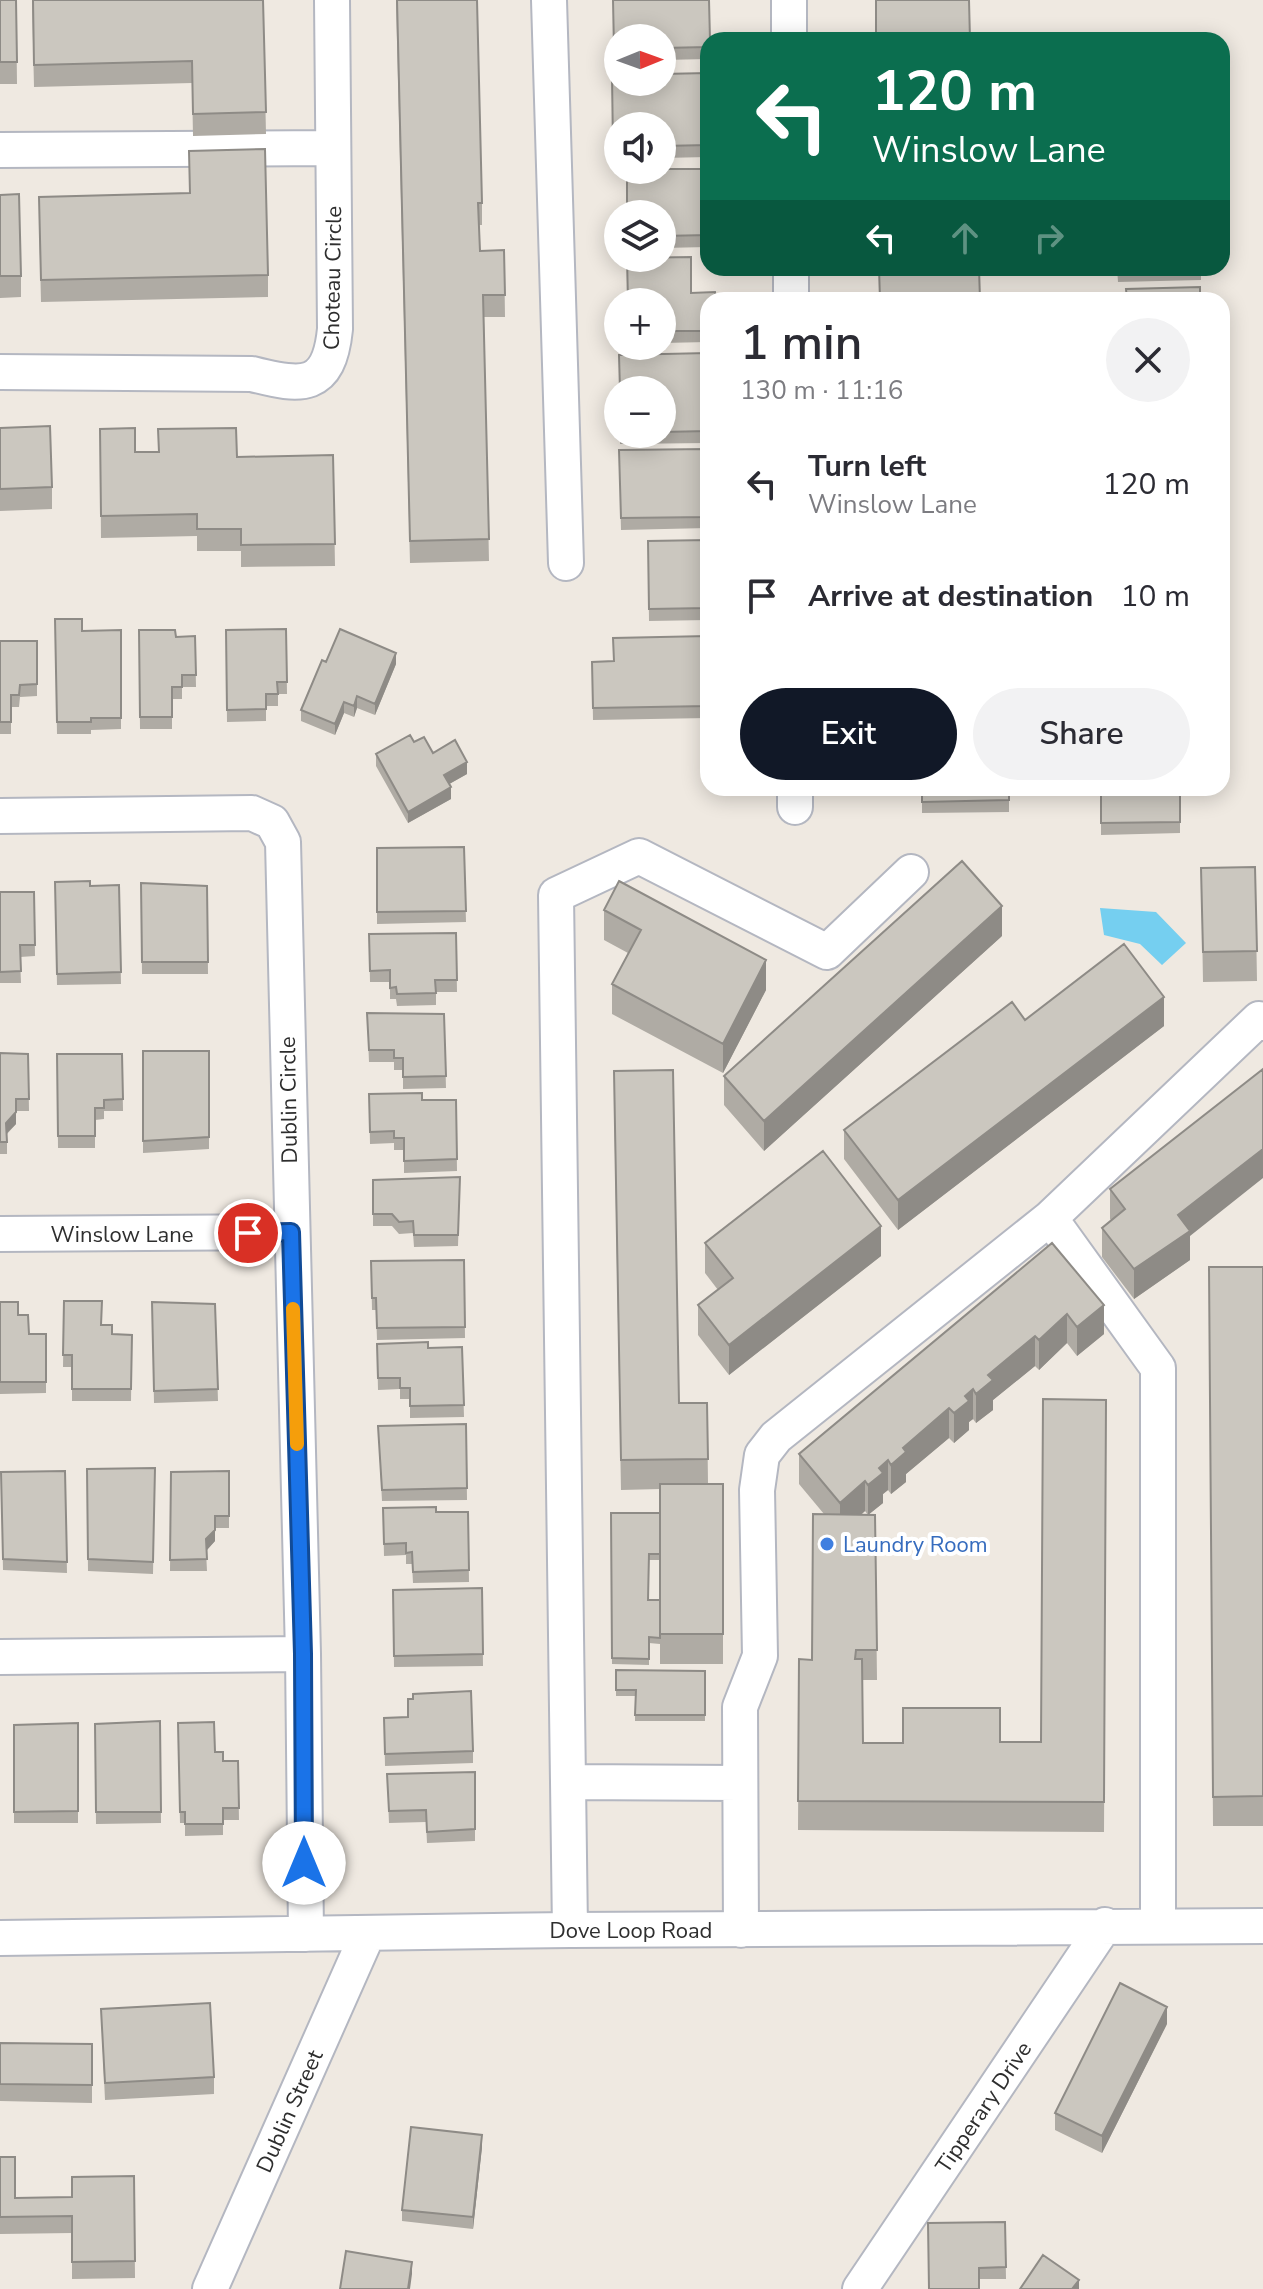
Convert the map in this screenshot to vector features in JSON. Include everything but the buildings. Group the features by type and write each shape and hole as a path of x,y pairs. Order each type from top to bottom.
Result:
{"street":[{"name":"Choteau Circle","path":"0,372 252,374 282,382 304,382 321,372 332,357 335,329 332,0"},
{"path":"549,0 566,563"},
{"path":"789,0 789,32"},
{"path":"0,150 333,148"},
{"name":"Dublin Circle","path":"0,816 252,813 272,822 283,842 303,1654 306,1934"},
{"path":"570,1930 556,895 639,856 827,952 911,872"},
{"path":"741,1930 740,1707 760,1656 757,1490 762,1455 776,1437 1050,1218 1259,1019 1263,1023"},
{"path":"1050,1218 1158,1368 1158,1925"},
{"name":"Winslow Lane","path":"0,1234 291,1232"},
{"path":"0,1657 303,1654"},
{"path":"570,1782 739,1783"},
{"name":"Tipperary Drive","path":"860,2289 1105,1925"},
{"name":"Dove Loop Road","path":"0,1938 570,1930 1263,1926"},
{"name":"Dublin Street","path":"210,2289 368,1933"}],"water":[{"path":"1100,908 1156,912 1186,943 1162,965 1140,944 1104,935"}],"slow traffic":[{"path":"293,1309 297,1444"}],"place":[{"name":"Laundry Room","path":"827,1544"}],"route":[{"path":"248,1233 291,1232 303,1654 304,1863"}]}
